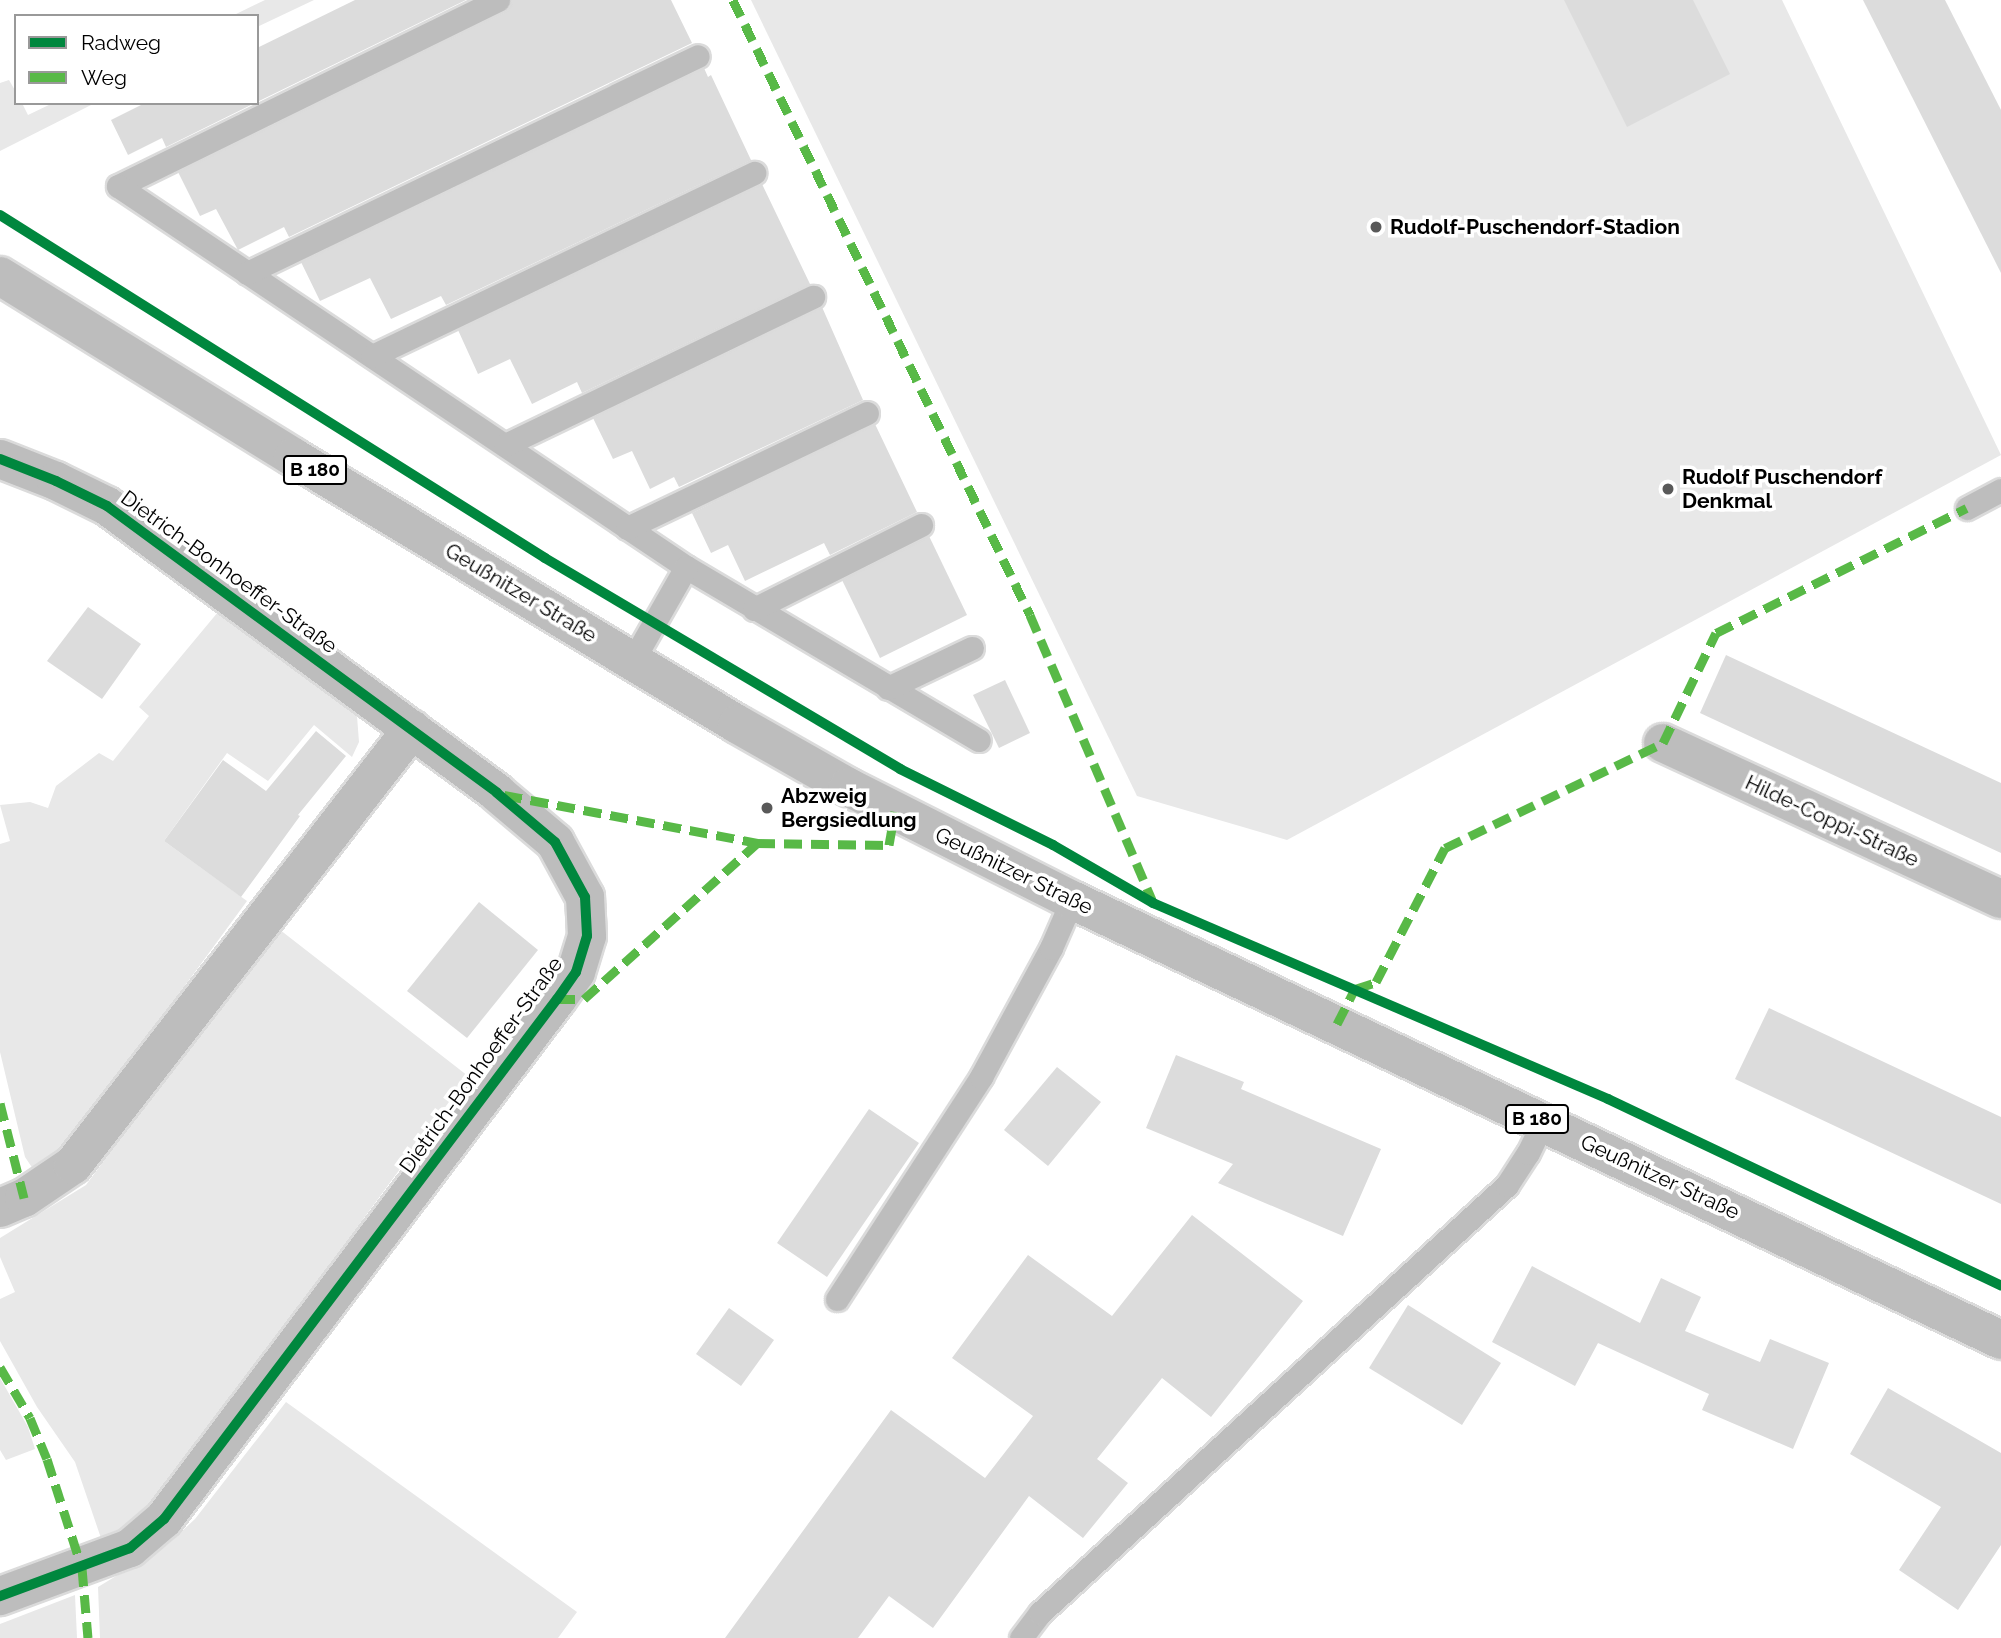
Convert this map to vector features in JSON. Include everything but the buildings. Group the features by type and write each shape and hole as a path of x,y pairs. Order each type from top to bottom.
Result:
{"street":[{"name":"Geußnitzer Straße","path":"0,276 633,660 848,787 1072,900 2001,1340"},
{"name":"Dietrich-Bonhoeffer-Straße","path":"0,459 56,481 107,506 498,793 555,842 585,897 587,936 576,972 164,1519 130,1548 0,1596"},
{"path":"0,1208 23,1198 74,1165 412,729"},
{"name":"Hilde-Coppi-Straße","path":"1663,743 2001,899"}],"lane":[{"path":"498,0 118,186 686,567 979,740"},
{"path":"247,272 698,57"},
{"path":"372,356 754,173"},
{"path":"505,445 813,297"},
{"path":"627,528 867,413"},
{"path":"1967,508 2001,490"},
{"path":"754,609 921,525"},
{"path":"633,660 686,567"},
{"path":"888,688 972,648"},
{"path":"838,1299 981,1077 1051,948 1072,900"},
{"path":"1021,1638 1040,1612 1507,1185 1528,1153 1543,1122"}],"shaded area":[{"path":"265,0 314,0 259,26 259,14 236,14"},
{"name":"Rudolf-Puschendorf-Stadion","path":"751,0 1782,0 2001,455 1287,840 1137,796"},
{"path":"9,80 14,89 14,105 23,105 28,115 49,105 91,105 0,151 0,83"},
{"path":"218,612 357,716 359,742 352,757 314,725 268,781 227,753 164,841 247,901 69,1144 35,1172 25,1157 0,1052 0,844 10,841 0,805 30,802 48,808 56,786 99,753 113,761 149,716 139,707"},
{"path":"275,926 468,1076 187,1460 146,1510 103,1544 75,1462 37,1407 0,1341 0,1299 15,1292 0,1257 0,1238 86,1185"},
{"path":"0,1378 28,1427 35,1449 6,1460 0,1450"},
{"path":"286,1402 577,1612 558,1638 100,1638 98,1587 167,1545 195,1519"},
{"path":"75,1595 77,1638 0,1638 0,1624"}],"marked path":[{"path":"733,0 1030,615 1152,900"},
{"path":"1337,1024 1355,989 1376,982 1445,848 1663,743 1716,633 1967,508"},
{"path":"504,795 757,843 889,845 895,812"},
{"path":"557,999 584,999 757,843"},
{"path":"0,1103 24,1198"},
{"path":"0,1367 30,1418 47,1459 82,1568 88,1638"}],"cycle path":[{"path":"0,215 545,558 900,769 1053,845 1153,903 1608,1099 2001,1286"},
{"path":"0,459 56,481 107,506 497,793 555,842 585,897 587,936 576,972 557,999 164,1519 130,1548 0,1596"}],"place":[{"name":"Rudolf-Puschendorf-Stadion","path":"1376,227"},
{"name":"Rudolf Puschendorf Denkmal","path":"1668,489"},
{"name":"Abzweig Bergsiedlung","path":"767,808"}]}
